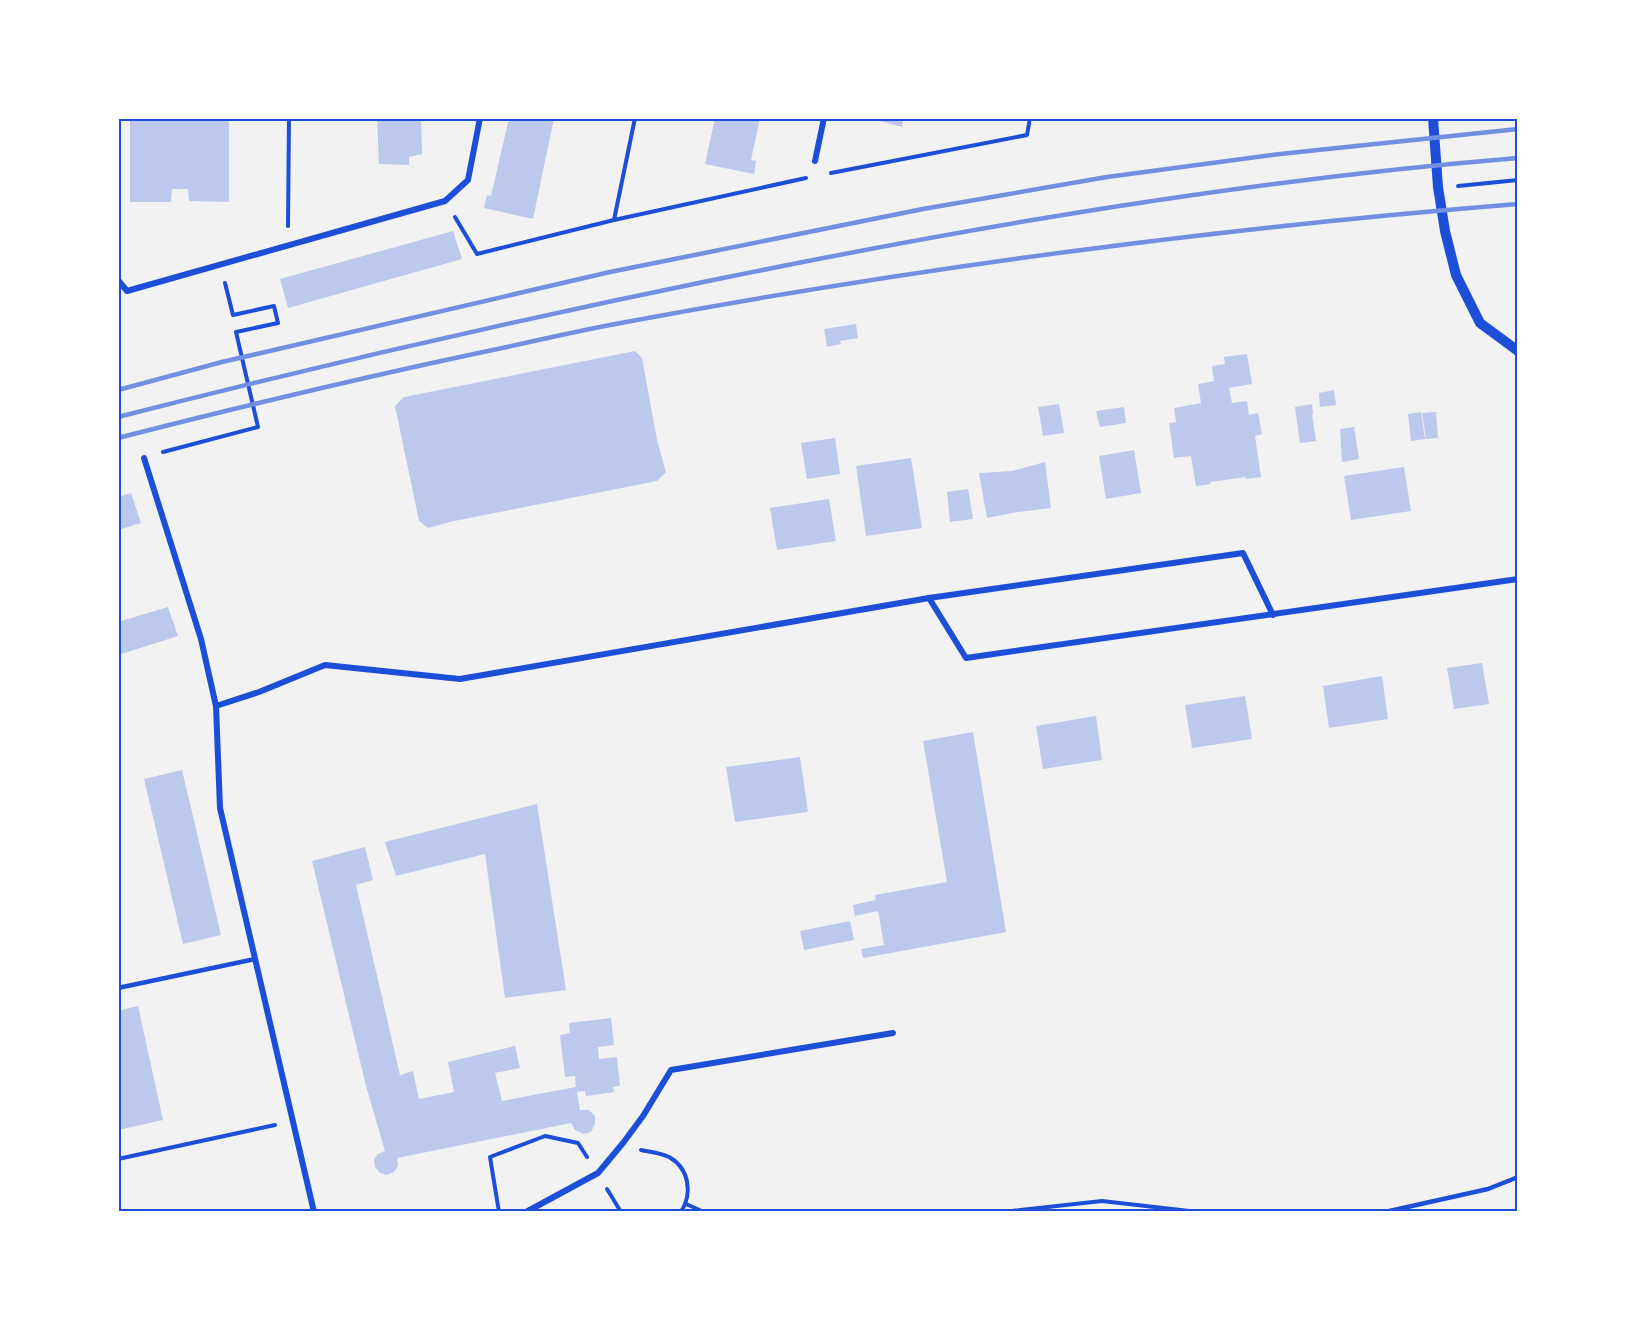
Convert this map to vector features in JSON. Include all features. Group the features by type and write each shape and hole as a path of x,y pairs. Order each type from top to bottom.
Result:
{"street":[{"path":"118,280 127,291 445,201 468,180 480,118"},
{"path":"815,161 824,118"},
{"path":"1432,118 1438,187 1445,231 1456,275 1480,323 1518,351"},
{"path":"144,458 201,639 216,706 220,808 314,1212"},
{"path":"216,706 259,692 325,665 460,679 929,598 1243,553 1273,615"},
{"path":"929,598 966,658 1518,579"},
{"path":"526,1212 598,1173 643,1116 670,1070 893,1033"}],"lane":[{"path":"118,988 255,959"},
{"path":"1385,1212 1488,1189 1518,1177"}],"path":[{"path":"288,245 289,118"},
{"path":"614,220 635,118"},
{"path":"826,174 1027,135 1030,118"},
{"path":"445,201 477,254 614,220 815,176"},
{"path":"1438,187 1518,180"},
{"path":"185,445 258,427 236,332 278,323 274,306 232,315 220,265"},
{"path":"118,1159 293,1121"},
{"path":"499,1212 490,1157 545,1136 578,1143 598,1173"},
{"path":"623,1143 636,1149 668,1157 680,1165 687,1177 689,1191 686,1204 681,1212"},
{"path":"1004,1212 1102,1201 1198,1212"},
{"path":"686,1204 704,1212"}],"building":[{"path":"130,118 229,118 229,202 189,201 188,189 172,189 171,202 130,202"},
{"path":"377,118 421,118 422,154 409,157 409,165 379,164"},
{"path":"509,118 554,118 533,219 484,208 487,195 491,196"},
{"path":"715,118 760,118 751,160 756,161 754,174 705,164"},
{"path":"869,118 903,118 902,127"},
{"path":"453,231 462,259 288,308 280,279"},
{"path":"856,324 858,338 840,341 841,344 827,347 824,329"},
{"path":"635,351 642,358 657,440 666,472 657,481 428,528 419,521 395,406 404,397"},
{"path":"1247,354 1252,384 1229,388 1232,403 1247,401 1249,415 1258,413 1262,434 1255,436 1261,477 1246,479 1246,477 1196,486 1191,456 1174,458 1169,423 1176,422 1174,408 1201,403 1198,384 1214,381 1212,366 1225,364 1224,357"},
{"path":"1334,390 1336,405 1320,407 1319,393"},
{"path":"1059,404 1064,433 1043,436 1038,407"},
{"path":"1312,404 1316,441 1300,443 1295,407"},
{"path":"1124,407 1126,423 1100,427 1096,411"},
{"path":"1421,412 1425,439 1411,441 1408,414"},
{"path":"1436,412 1438,438 1426,439 1422,413"},
{"path":"1354,427 1359,459 1342,462 1340,429"},
{"path":"835,438 840,474 807,479 801,443"},
{"path":"1134,450 1141,493 1106,499 1099,456"},
{"path":"911,458 922,528 866,536 856,466"},
{"path":"1045,462 1051,508 987,518 979,473 1012,471"},
{"path":"1404,467 1411,511 1351,520 1344,476"},
{"path":"968,489 973,519 950,522 947,492"},
{"path":"131,493 141,523 118,530 118,497"},
{"path":"829,499 836,541 777,550 770,508"},
{"path":"168,607 178,636 118,655 118,622"},
{"path":"1482,663 1489,704 1454,709 1447,668"},
{"path":"1382,676 1388,719 1329,728 1323,686"},
{"path":"1245,696 1252,739 1192,748 1185,705"},
{"path":"1096,716 1102,760 1043,769 1036,726"},
{"path":"973,732 1006,932 863,958 861,949 884,945 878,911 855,916 853,905 876,900 875,895 947,882 923,741"},
{"path":"800,757 808,812 735,822 726,767"},
{"path":"182,770 221,935 183,944 144,779"},
{"path":"537,804 566,990 505,998 485,854 396,876 385,842"},
{"path":"365,847 373,880 356,885 400,1075 413,1071 419,1099 454,1092 448,1062 515,1046 520,1068 495,1073 502,1101 576,1087 575,1076 565,1077 560,1035 570,1033 569,1023 611,1018 614,1045 598,1047 599,1059 617,1057 620,1086 613,1087 614,1092 586,1096 585,1091 577,1092 580,1110 589,1110 595,1116 595,1124 591,1132 583,1134 575,1130 571,1123 397,1158 398,1166 394,1172 387,1175 380,1173 375,1167 374,1160 378,1154 385,1151 366,1086 312,861"},
{"path":"850,921 854,940 804,950 800,931"},
{"path":"138,1006 163,1120 118,1130 118,1011"}],"railway":[{"path":"118,390 222,362 610,272 923,209 1107,177 1280,154 1518,129"},
{"path":"118,417 492,327 917,240 1116,206 1216,192 1417,167 1518,158"},
{"path":"118,438 410,368 597,328 737,302 1070,251 1294,225 1518,204"}]}
